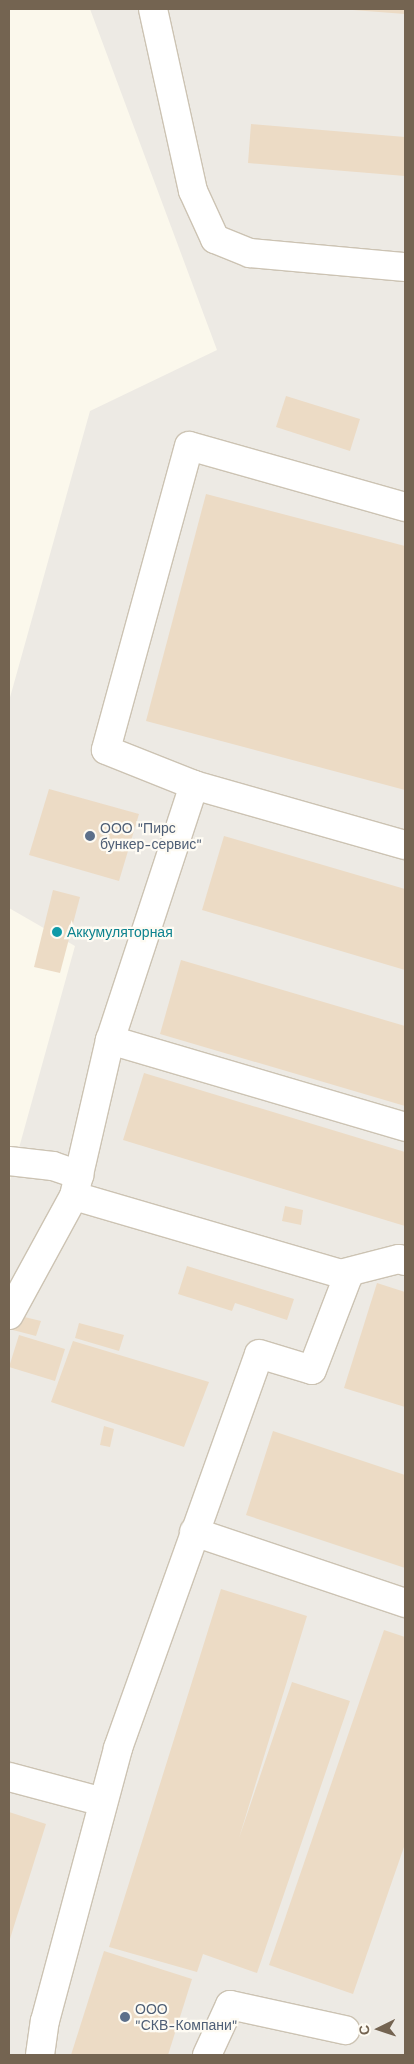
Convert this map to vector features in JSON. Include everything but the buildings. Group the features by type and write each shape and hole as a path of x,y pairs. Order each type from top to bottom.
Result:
{"lane":[{"path":"153,9 194,191 215,239 250,253 405,267"},
{"path":"405,507 188,446 106,750 194,785 405,845"},
{"path":"9,1315 76,1185 110,1040 194,785"},
{"path":"110,1040 405,1127"},
{"path":"9,1161 52,1166 76,1185 348,1276 312,1370 259,1354 118,1748 46,2021 40,2055"},
{"path":"340,1274 399,1259 405,1261"},
{"path":"194,1532 405,1603"},
{"path":"9,1777 103,1802"},
{"path":"207,2055 230,2005 345,2030"}],"shaded area":[{"path":"90,9 405,9 405,2055 9,2055 9,1184 75,946 9,908 9,701 90,411 217,350"}],"place":[{"name":"ООО \"Пирс бункер-сервис\"","path":"90,836"},
{"name":"Аккумуляторная","path":"57,932"},
{"name":"ООО \"СКВ-Компани\"","path":"125,2017"}]}
